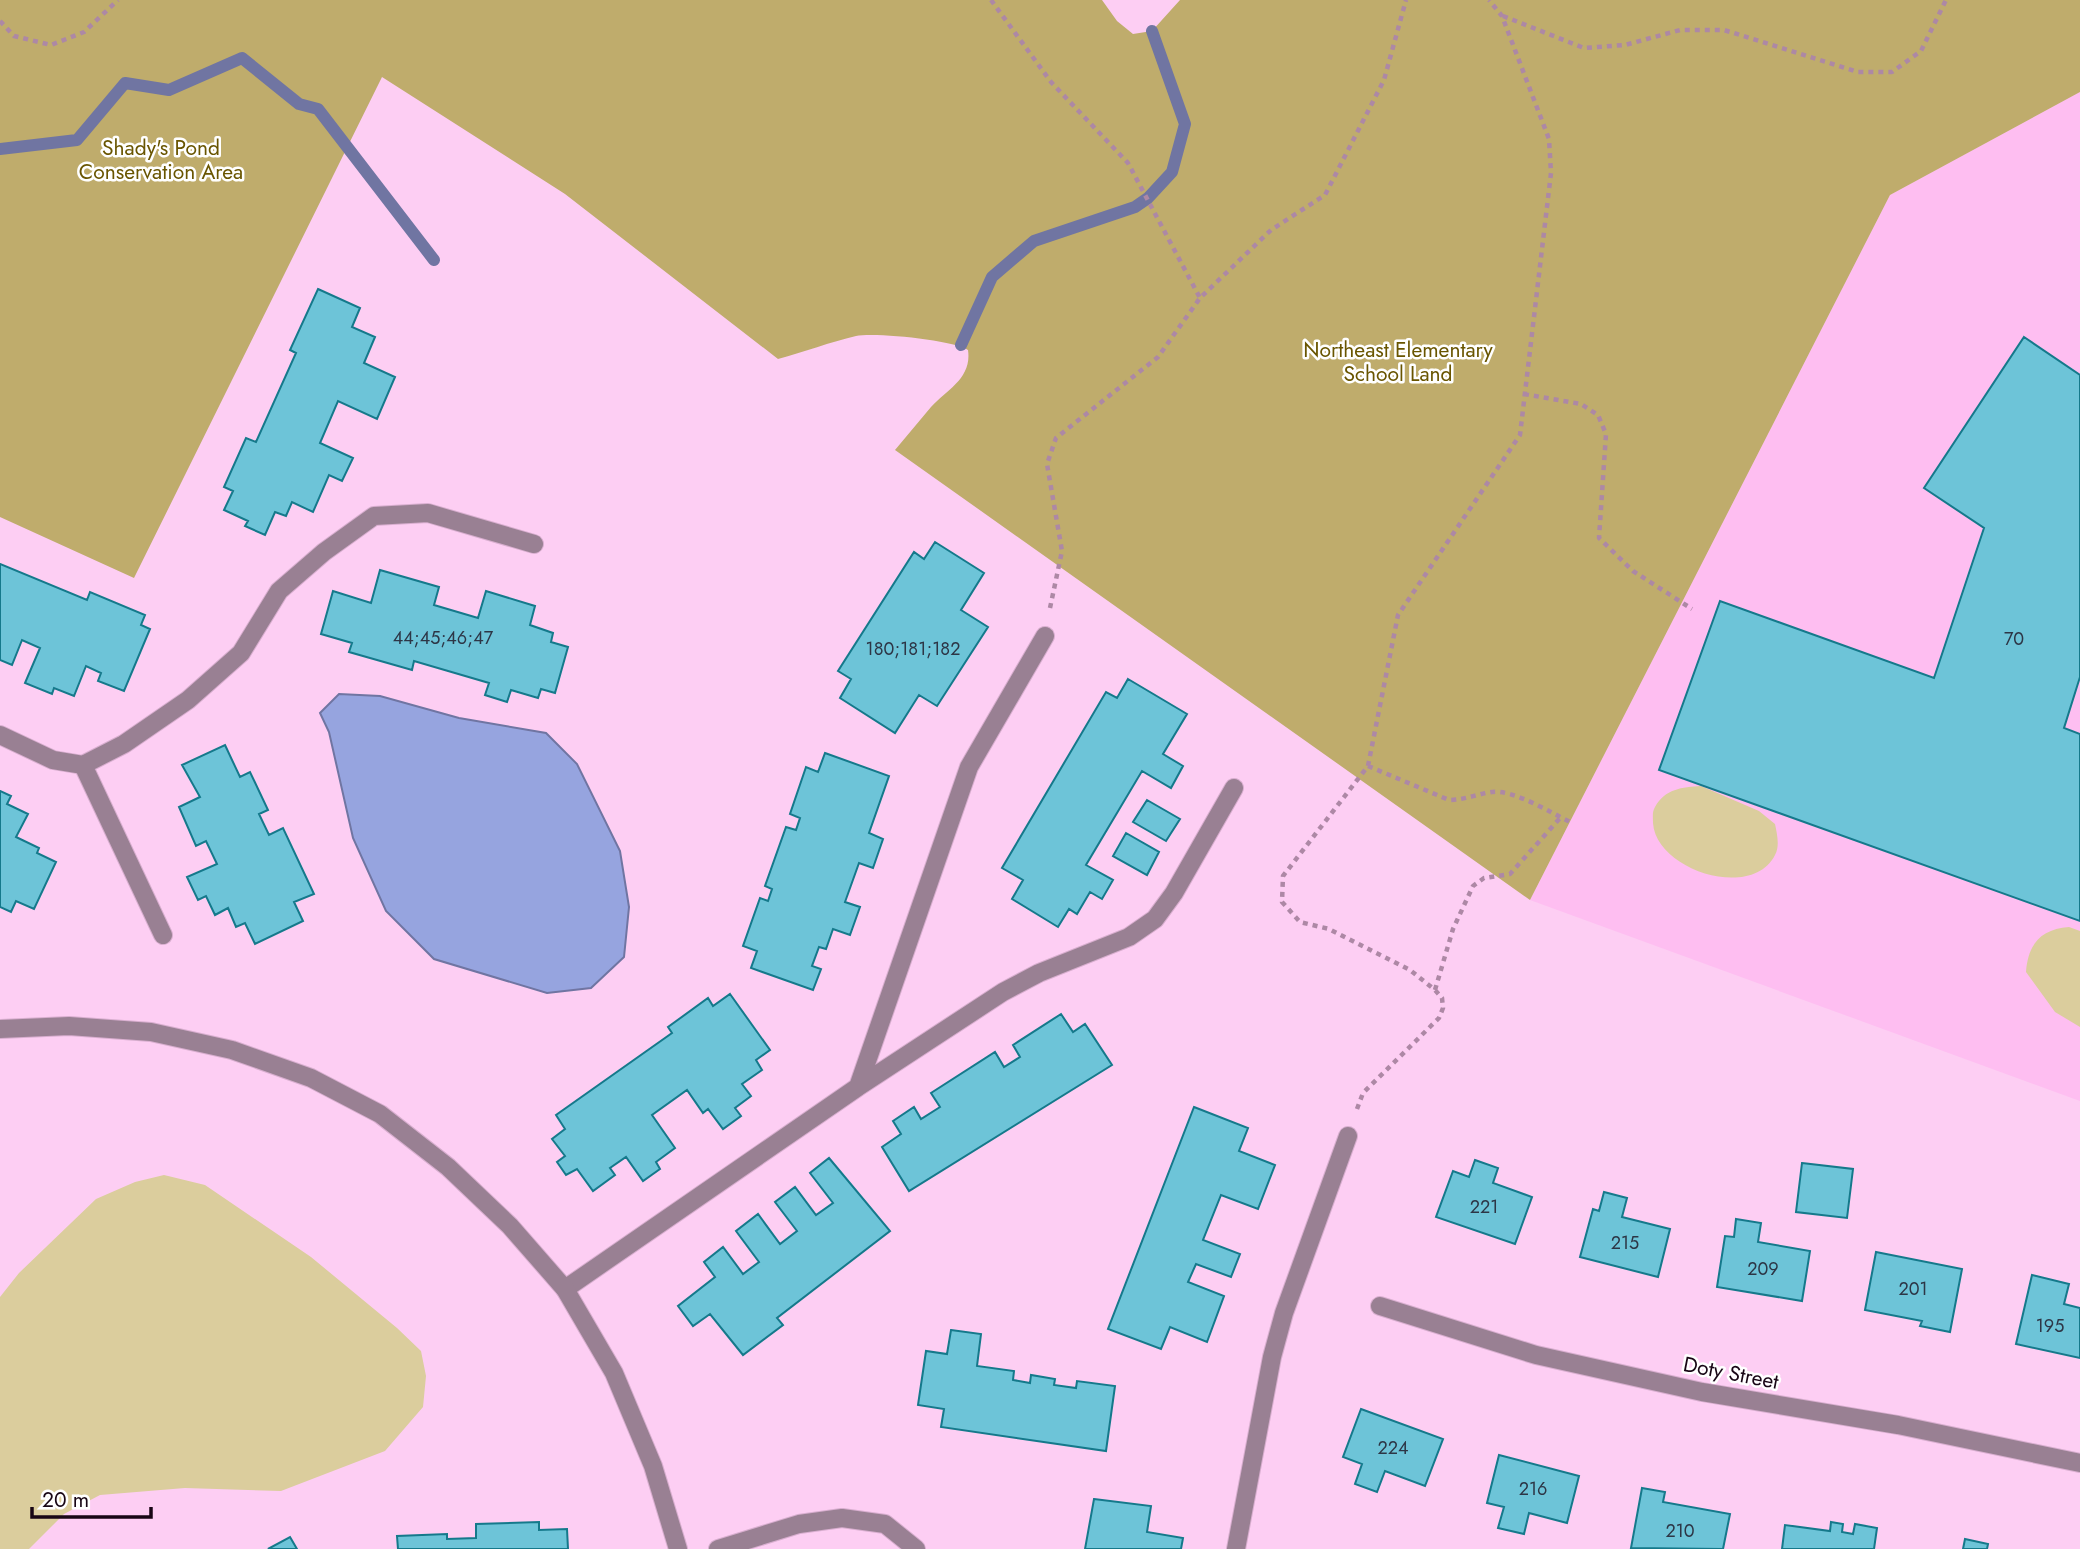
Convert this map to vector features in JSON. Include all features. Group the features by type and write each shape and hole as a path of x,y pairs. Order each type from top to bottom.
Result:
{"street":[{"path":"0,735 53,760 82,765 124,744 188,700 241,653 279,592 324,552 374,516 428,513 534,544"},
{"path":"858,1087 969,767 1045,636"},
{"path":"82,765 163,934"},
{"path":"565,1289 858,1087 1003,992 1039,973 1129,937 1155,919 1174,893 1234,788"},
{"path":"0,1028 69,1026 150,1032 232,1050 311,1078 380,1114 448,1167 510,1226 565,1289 614,1373 653,1466 678,1549"},
{"path":"1236,1549 1272,1357 1284,1313 1348,1136"},
{"name":"Doty Street","path":"1380,1306 1536,1355 1702,1392 1898,1425 2080,1463"},
{"path":"718,1549 799,1524 842,1518 885,1524 916,1549"}],"path":[{"path":"0,21 14,36 51,45 85,32 118,0"},
{"path":"991,0 1051,82 1128,163 1200,298"},
{"path":"1045,636 1062,551 1047,464 1056,438 1158,357 1200,298 1271,230 1325,195 1384,80 1406,0"},
{"path":"1348,1136 1363,1093 1439,1018 1443,1008 1442,998 1410,970 1329,929 1300,922 1282,902 1283,876 1368,766 1398,615 1520,435 1551,173 1549,139 1502,16 1489,0"},
{"path":"1502,16 1584,48 1625,46 1680,30 1724,30 1858,72 1892,72 1921,51 1946,0"},
{"path":"1524,394 1581,404 1598,415 1606,434 1600,538 1633,572 1692,609"},
{"path":"1368,766 1449,800 1504,792 1570,821"},
{"path":"1435,990 1453,929 1473,886 1484,878 1510,874 1560,817"}],"shaded area":[{"path":"2080,92 2080,1101 1530,900 1890,195"},
{"path":"1701,786 1759,811 1775,824 1777,851 1763,869 1747,876 1707,874 1687,866 1670,854 1658,840 1653,815 1659,801 1675,790"},
{"path":"2069,927 2080,931 2080,1027 2055,1012 2026,972 2030,953 2038,940 2051,931"},
{"path":"164,1175 205,1185 311,1257 397,1328 421,1351 426,1376 423,1407 385,1451 281,1491 185,1488 100,1495 64,1514 29,1549 0,1549 0,1297 19,1273 96,1199 135,1182"}],"green space":[{"name":"Northeast Elementary School Land","path":"0,0 1102,0 1117,21 1133,34 1152,31 1180,0 2080,0 2080,92 1890,195 1530,900 895,450 931,407 963,376 968,350 931,340 865,335 846,338 778,359 565,194 382,77 134,578 0,517"}],"water":[{"path":"339,694 380,696 459,718 546,733 577,764 620,851 629,907 624,957 591,988 547,993 434,959 386,911 353,838 329,732 320,713"}],"building":[{"path":"318,289 360,308 352,327 375,337 364,363 395,377 377,419 338,401 320,443 353,458 342,481 329,475 313,512 292,502 286,516 275,512 265,535 245,526 248,521 224,510 233,491 224,487 246,438 256,442 296,353 290,350"},
{"path":"2024,337 2080,375 2080,677 2064,728 2080,734 2080,921 1659,770 1720,601 1934,678 1984,528 1924,488"},
{"path":"935,542 984,573 961,610 988,627 937,706 919,695 895,733 840,698 851,679 838,671 914,552 924,559"},
{"path":"0,564 87,600 90,592 145,615 141,625 150,629 124,691 98,681 101,673 86,666 74,696 54,688 52,694 25,683 40,648 22,640 12,665 0,660"},
{"path":"380,570 439,587 434,605 478,618 486,591 535,606 530,625 553,633 551,642 568,647 555,693 541,689 538,698 511,690 507,702 485,695 489,683 414,661 412,670 349,652 352,643 321,634 333,591 371,603"},
{"path":"1128,679 1187,714 1163,754 1183,766 1171,788 1142,771 1086,865 1113,880 1102,899 1090,892 1077,914 1069,909 1058,927 1012,899 1023,880 1002,868 1106,692 1117,698"},
{"path":"225,745 240,777 250,772 268,810 259,814 269,835 283,828 314,894 294,902 303,921 255,944 245,923 236,927 228,908 215,915 206,896 198,900 187,877 217,864 206,841 196,846 179,807 200,797 182,765"},
{"path":"825,753 889,776 869,833 883,839 873,868 859,863 845,902 860,907 850,935 833,929 826,949 819,947 812,966 821,969 813,990 751,968 757,951 743,946 760,898 768,901 772,889 765,886 786,827 796,830 800,818 790,814 806,767 818,772"},
{"path":"0,791 11,796 7,804 28,814 16,837 39,848 37,853 56,862 34,909 16,901 11,912 0,907"},
{"path":"1147,800 1180,819 1166,841 1133,822"},
{"path":"1126,833 1159,852 1147,875 1113,856"},
{"path":"730,994 770,1050 756,1060 762,1070 742,1084 751,1096 735,1108 741,1116 723,1129 708,1109 703,1113 687,1090 652,1115 675,1148 656,1162 660,1169 643,1181 626,1157 610,1168 615,1175 593,1191 577,1169 566,1175 557,1162 565,1156 552,1139 565,1129 556,1115 672,1033 668,1027 708,998 713,1006"},
{"path":"1061,1014 1073,1032 1085,1024 1112,1065 909,1191 882,1147 901,1134 893,1121 914,1107 921,1119 940,1107 931,1093 995,1052 1004,1067 1020,1057 1013,1045"},
{"path":"1194,1107 1248,1128 1239,1151 1275,1165 1258,1209 1221,1195 1203,1240 1240,1254 1231,1277 1196,1264 1188,1282 1224,1296 1207,1342 1170,1327 1161,1349 1108,1329"},
{"path":"829,1158 890,1231 777,1318 783,1325 743,1355 710,1314 693,1326 678,1306 715,1277 704,1262 723,1247 743,1274 759,1262 736,1231 758,1214 780,1244 797,1231 775,1202 795,1187 816,1215 833,1203 810,1173"},
{"path":"1475,1160 1498,1168 1493,1183 1532,1197 1515,1244 1436,1217 1453,1171 1469,1177"},
{"path":"1802,1163 1853,1169 1847,1218 1796,1212"},
{"path":"1604,1192 1627,1198 1622,1217 1670,1229 1658,1277 1580,1257 1593,1209 1599,1211"},
{"path":"1736,1219 1761,1223 1758,1242 1810,1251 1802,1301 1717,1287 1725,1236 1734,1237"},
{"path":"1876,1252 1962,1269 1950,1332 1920,1326 1922,1321 1865,1310"},
{"path":"2032,1275 2069,1284 2064,1304 2080,1308 2080,1358 2016,1344"},
{"path":"951,1330 981,1334 977,1366 1014,1371 1013,1380 1030,1383 1031,1375 1055,1379 1054,1385 1076,1388 1077,1381 1115,1386 1106,1451 941,1427 944,1409 918,1405 926,1351 947,1354"},
{"path":"1361,1409 1443,1439 1425,1486 1385,1471 1377,1492 1355,1484 1362,1464 1343,1457"},
{"path":"1499,1455 1579,1476 1567,1523 1529,1513 1524,1534 1498,1528 1504,1507 1487,1503"},
{"path":"1642,1488 1665,1492 1663,1502 1730,1514 1723,1549 1631,1548"},
{"path":"1094,1499 1151,1506 1147,1532 1183,1538 1181,1549 1085,1549"},
{"path":"539,1522 539,1530 567,1529 568,1549 398,1549 397,1536 447,1534 447,1539 476,1538 476,1524"},
{"path":"1831,1522 1843,1524 1842,1532 1853,1534 1855,1524 1877,1528 1874,1549 1782,1549 1785,1525 1830,1531"},
{"path":"290,1537 297,1549 268,1549"},
{"path":"1965,1539 1988,1544 1987,1549 1963,1549"}],"waterway":[{"path":"961,345 992,277 1034,241 1135,207 1148,198 1172,172 1185,124 1152,31"},
{"path":"0,149 77,140 125,83 169,90 242,58 299,104 318,109 434,260"}],"park label":[{"name":"Shady's Pond Conservation Area","path":"161,160"}]}
